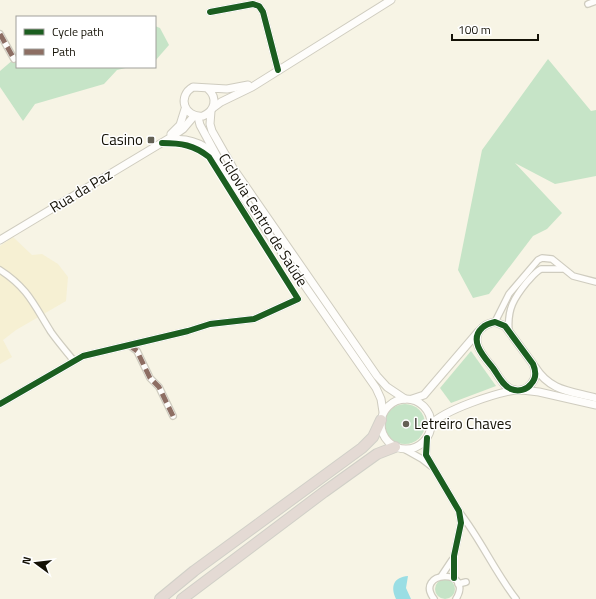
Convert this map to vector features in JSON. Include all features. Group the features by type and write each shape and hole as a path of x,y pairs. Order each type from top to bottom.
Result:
{"highway":[{"path":"160,599 194,571 362,448 373,437 382,416"},
{"path":"182,599 246,549 377,454 395,448"}],"main road":[{"path":"162,143 183,129 196,116 203,116 212,109 264,79 391,0"},
{"path":"162,143 180,125 185,108 184,100 190,89 198,86 208,88 237,88 264,79"},
{"path":"185,108 196,116 220,162 376,388 381,399 382,434 387,442 395,448 406,450 416,447 427,438 431,424 428,412 424,407 391,390 377,376 233,168 212,131 210,124 214,97 208,88"},
{"path":"162,143 175,139 192,141 209,150 220,162"},
{"name":"Rua da Paz","path":"0,240 162,143"},
{"path":"382,416 390,404 424,395 485,324 495,322 505,326 542,378 548,383 562,390 596,398"},
{"path":"479,331 477,336 478,348 506,386 518,390 548,393 596,406"},
{"path":"431,424 442,416 490,397 518,390 532,384 535,369 533,364"}],"street":[{"path":"588,4 596,1"},
{"path":"210,12 253,4 259,6 263,12 278,70"},
{"path":"0,34 15,59"},
{"path":"495,322 509,294 538,260 542,258 552,259 562,269 581,279 596,282"},
{"path":"509,331 508,320 510,306 520,291 540,269 562,269"},
{"path":"0,270 21,285 30,295 52,333 74,361"},
{"path":"0,404 83,356 188,331 210,324 254,319 298,299"},
{"path":"129,345 136,351 150,378 159,387 173,416"},
{"path":"427,438 426,454 432,467 468,523 502,581 516,599"},
{"path":"406,450 422,459 432,467"},
{"path":"457,598 458,584 454,578 454,556 460,534 461,523 459,511"},
{"path":"442,576 454,556"},
{"path":"434,599 431,593 431,585 436,578 442,576 454,578"},
{"path":"458,584 466,582"}],"shaded area":[{"path":"13,237 32,255 42,254 58,264 68,277 66,301 16,330 3,340 12,357 0,364 0,246"}],"green space":[{"path":"156,26 160,28 169,45 156,60"},
{"path":"14,59 16,68 126,68 117,70 104,84 35,104 23,121 0,87 0,71"},
{"path":"548,59 591,111 596,110 596,176 555,184 515,163 562,213 547,229 533,236 489,294 473,298 458,270 482,150"},
{"path":"471,351 496,386 451,403 440,388"},
{"path":"409,404 416,407 422,413 425,424 424,432 416,441 409,444 401,444 394,441 386,432 385,420 388,413 397,405"},
{"path":"445,579 452,582 455,589 452,596 445,599 438,596 435,589 438,582"}],"water":[{"path":"408,576 406,588 411,599 396,599 393,590 394,583 399,578"}],"marked path":[{"path":"0,34 14,59"},
{"path":"129,345 137,351 150,378 159,387 173,416"}],"cycle path":[{"path":"210,12 253,4 259,6 263,12 278,70"},
{"name":"Ciclovia Centro de Saúde","path":"0,404 83,356 188,331 210,324 254,319 298,299 209,157 193,147 162,143"},
{"path":"495,322 505,326 533,364 535,377 533,382 525,389 514,390 508,388 479,349 477,344 478,333 485,326 495,322"},
{"path":"427,438 426,455 459,511 461,523 454,556 454,578"}],"place":[{"name":"Casino","path":"151,140"},
{"name":"Letreiro Chaves","path":"406,424"}]}
